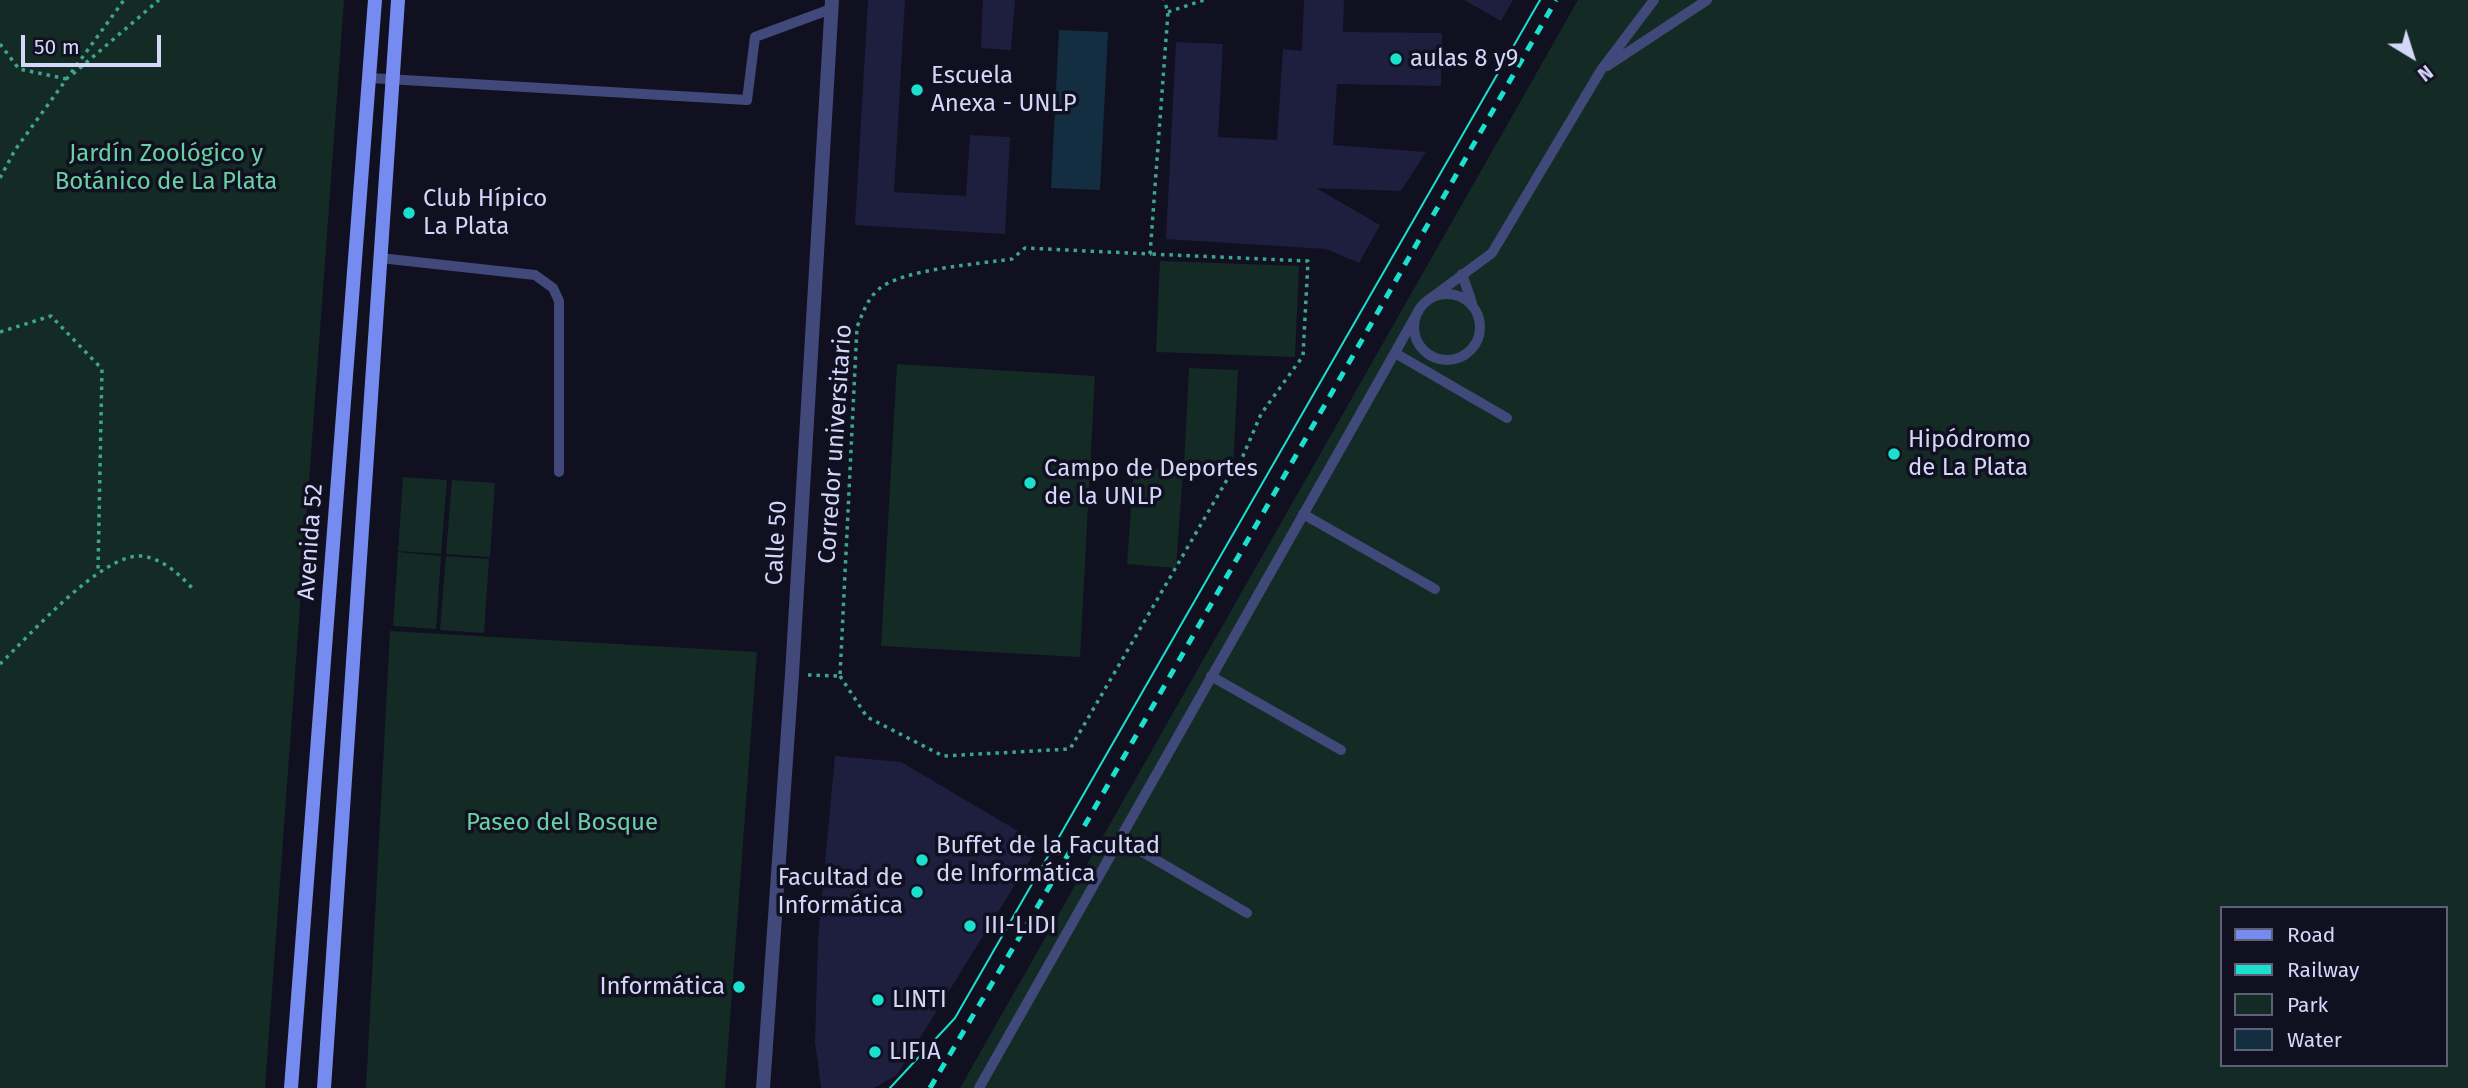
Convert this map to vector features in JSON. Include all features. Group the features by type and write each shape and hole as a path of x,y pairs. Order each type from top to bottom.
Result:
{"main road":[{"name":"Avenida 52","path":"291,1088 374,0"},
{"name":"Avenida 52","path":"324,1088 398,0"}],"street":[{"name":"Calle 50","path":"763,1088 792,674 831,5"}],"lane":[{"path":"979,1088 1419,310 1427,301 1492,253 1601,70 1654,0"},
{"path":"1601,70 1707,0"},
{"path":"370,78 747,100 755,37 831,5"},
{"path":"380,258 535,275 553,288 559,301 559,472"},
{"path":"1419,310 1414,330 1417,340 1430,355 1450,360 1469,352 1475,344 1480,322 1462,274"},
{"path":"1427,301 1448,294 1469,302 1476,311"},
{"path":"1395,353 1507,418"},
{"path":"1303,514 1435,589"},
{"path":"1211,676 1341,750"},
{"path":"1120,839 1247,914"}],"path":[{"path":"0,178 15,150 124,0"},
{"path":"67,79 159,0"},
{"path":"1150,254 1168,12 1164,0"},
{"path":"1168,12 1204,0"},
{"path":"0,44 19,69 67,79"},
{"name":"Corredor universitario","path":"1026,248 1308,261 1303,356 1261,414 1234,477 1228,478 1070,749 943,756 867,717 840,676 856,327 868,300 881,287 905,277 1012,259 1026,248"},
{"path":"0,332 51,316 102,369 98,570"},
{"path":"0,664 98,570 140,556 173,569 195,591"},
{"path":"792,674 840,676"}],"green space":[{"name":"Jardín Zoológico y Botánico de La Plata","path":"0,0 344,0 265,1088 0,1088"},
{"name":"Hipódromo de La Plata","path":"1578,0 2468,0 2468,1088 960,1088"},
{"path":"1160,261 1299,266 1295,357 1156,352"},
{"path":"897,364 1095,376 1080,657 881,646"},
{"path":"1189,368 1238,370 1233,468 1184,466"},
{"path":"1134,467 1183,471 1176,568 1127,564"},
{"path":"403,477 447,480 441,554 398,551"},
{"path":"452,480 495,483 490,557 446,554"},
{"path":"398,552 441,556 436,629 393,626"},
{"path":"446,556 489,559 484,633 440,630"},
{"name":"Paseo del Bosque","path":"390,631 757,652 725,1088 366,1088"}],"water":[{"path":"1059,30 1108,32 1100,190 1051,188"}],"building":[{"path":"868,0 905,0 894,192 966,196 970,135 1010,137 1005,234 855,225"},
{"path":"983,0 1015,0 1011,50 981,48"},
{"path":"1304,0 1344,0 1343,32 1442,33 1441,86 1337,84 1333,145 1426,152 1401,191 1316,188 1380,225 1359,263 1326,249 1166,239 1176,42 1223,44 1218,137 1277,140 1283,49 1302,51"},
{"path":"1464,0 1513,0 1501,21"},
{"name":"Facultad de Informática","path":"835,756 901,762 1040,844 897,1075 874,1088 821,1088 815,1042 818,939"}],"tram line":[{"path":"890,1088 955,1018 1540,0"}],"railway":[{"path":"930,1088 1061,867 1556,0"}],"place":[{"name":"aulas 8 y9","path":"1396,59"},
{"name":"Escuela Anexa - UNLP","path":"917,90"},
{"name":"Club Hípico La Plata","path":"409,213"},
{"name":"Hipódromo de La Plata","path":"1894,454"},
{"name":"Campo de Deportes de la UNLP","path":"1030,483"},
{"name":"Buffet de la Facultad de Informática","path":"922,860"},
{"name":"Facultad de Informática","path":"917,892"},
{"name":"III-LIDI","path":"970,926"},
{"name":"Informática","path":"739,987"},
{"name":"LINTI","path":"878,1000"},
{"name":"LIFIA","path":"875,1052"}]}
